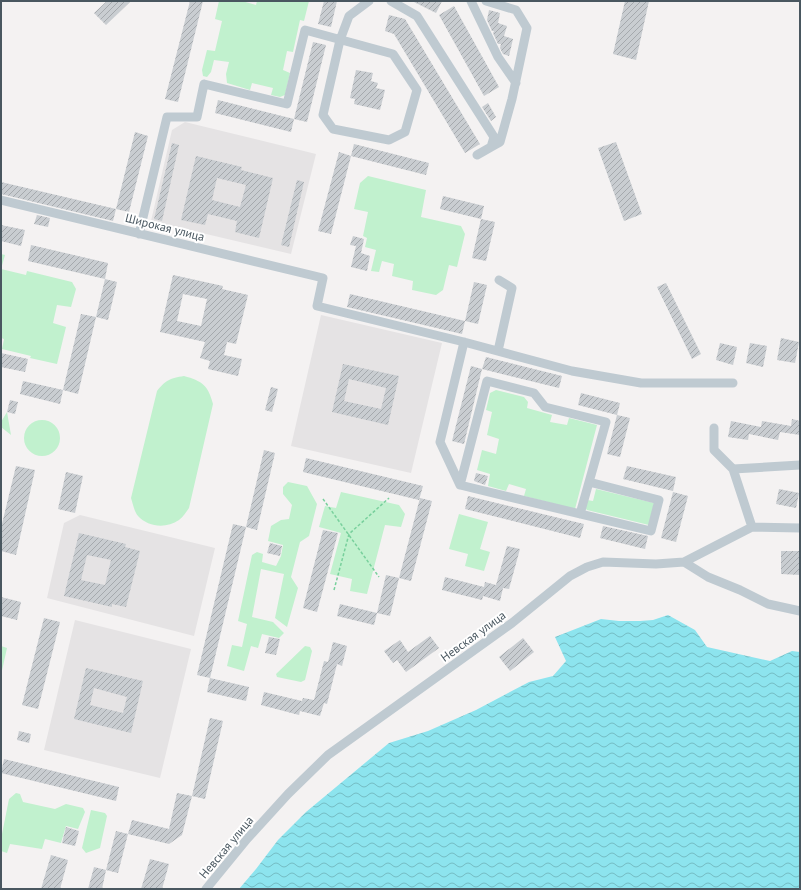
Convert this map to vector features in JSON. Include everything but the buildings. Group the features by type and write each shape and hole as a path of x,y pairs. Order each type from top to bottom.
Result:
{"street":[{"path":"139,234 167,117 197,117 204,84 287,104 305,30 340,40 393,54 417,90 405,132 389,140 333,129 323,115 340,40 348,16 368,1"},
{"path":"392,1 417,16 494,137 491,147"},
{"path":"471,1 498,57 516,83"},
{"path":"477,155 500,142 516,83 527,28 516,10 486,1"},
{"name":"Широкая улица","path":"1,200 323,278 317,306 464,342"},
{"path":"498,351 512,288 499,280"},
{"path":"460,485 440,442 464,342 572,371 641,383 733,383"},
{"path":"460,485 487,381 534,393 545,407 606,422 580,514"},
{"path":"714,428 714,450 734,469 752,527 800,528"},
{"path":"734,469 800,465"},
{"path":"460,485 651,531 659,500 589,482"},
{"name":"Невская улица","path":"206,889 247,839 288,794 328,755 512,623 570,576 587,567 603,562 656,564 684,562 752,527"},
{"path":"684,562 708,577 740,590 768,604 800,611"}],"path":[{"path":"334,590 349,534 390,498"},
{"path":"323,499 379,577"}],"shaded area":[{"path":"185,122 316,154 291,254 151,221 172,130"},
{"path":"321,315 442,343 411,473 291,446"},
{"path":"80,515 215,548 194,636 47,598 64,523"},
{"path":"75,620 191,649 160,778 44,750"}],"green space":[{"path":"219,1 242,1 256,5 257,1 309,1 304,21 300,20 293,52 287,51 283,70 290,73 285,95 280,97 271,95 273,88 252,83 250,90 227,83 226,74 229,62 214,60 211,72 207,77 203,76 202,70 207,50 215,51 222,21 215,19"},
{"path":"368,176 426,190 421,217 461,226 465,234 457,267 449,265 443,290 436,295 412,290 413,281 392,276 394,264 382,261 379,272 371,271 376,250 365,247 367,238 363,236 368,212 354,209 360,183"},
{"path":"1,254 5,255 1,269"},
{"path":"1,269 26,275 27,271 72,282 76,289 71,307 57,305 53,323 66,327 57,364 30,358 31,356 2,349 4,339 1,338"},
{"path":"184,376 200,382 209,392 213,404 189,508 180,519 174,523 157,526 147,523 138,516 131,498 157,391 169,380"},
{"path":"496,390 524,397 528,402 527,408 552,415 550,422 567,425 569,418 597,425 575,509 524,496 526,489 509,484 506,491 488,486 490,474 477,470 482,450 496,454 499,439 487,435 492,412 486,410 490,393"},
{"path":"7,412 11,435 1,427 1,422"},
{"path":"46,420 55,425 59,431 59,445 55,451 46,456 38,456 29,451 25,445 24,434 29,425 35,421"},
{"path":"288,482 307,486 317,504 309,536 300,542 291,577 298,588 287,627 275,618 284,574 261,569 252,617 273,622 284,633 279,638 262,634 258,648 251,646 244,671 227,666 232,645 242,647 247,624 238,621 252,555 257,552 263,554 262,562 276,566 281,556 283,545 268,541 271,526 281,520 289,519 292,505 283,494 283,487"},
{"path":"596,489 654,503 649,525 587,510 585,508 587,500 593,501"},
{"path":"341,492 399,505 405,514 401,527 385,525 367,594 350,591 352,579 330,574 341,533 319,527 325,506 336,508"},
{"path":"459,514 488,522 480,549 490,552 484,571 465,566 468,554 449,549"},
{"path":"1,646 7,648 1,675"},
{"path":"305,646 310,647 312,651 305,680 301,682 277,677 276,674"},
{"path":"16,793 20,794 23,802 55,809 66,804 83,808 85,812 78,829 66,826 61,843 45,839 42,849 10,844 7,853 1,851 1,839 9,799"},
{"path":"91,810 105,813 107,816 100,848 86,853 82,848"}],"water":[{"path":"668,615 695,630 707,647 770,661 792,651 800,652 800,889 239,889 278,840 306,812 389,743 428,731 476,710 529,682 553,676 566,661 555,637 601,619 640,621 653,620"}]}
